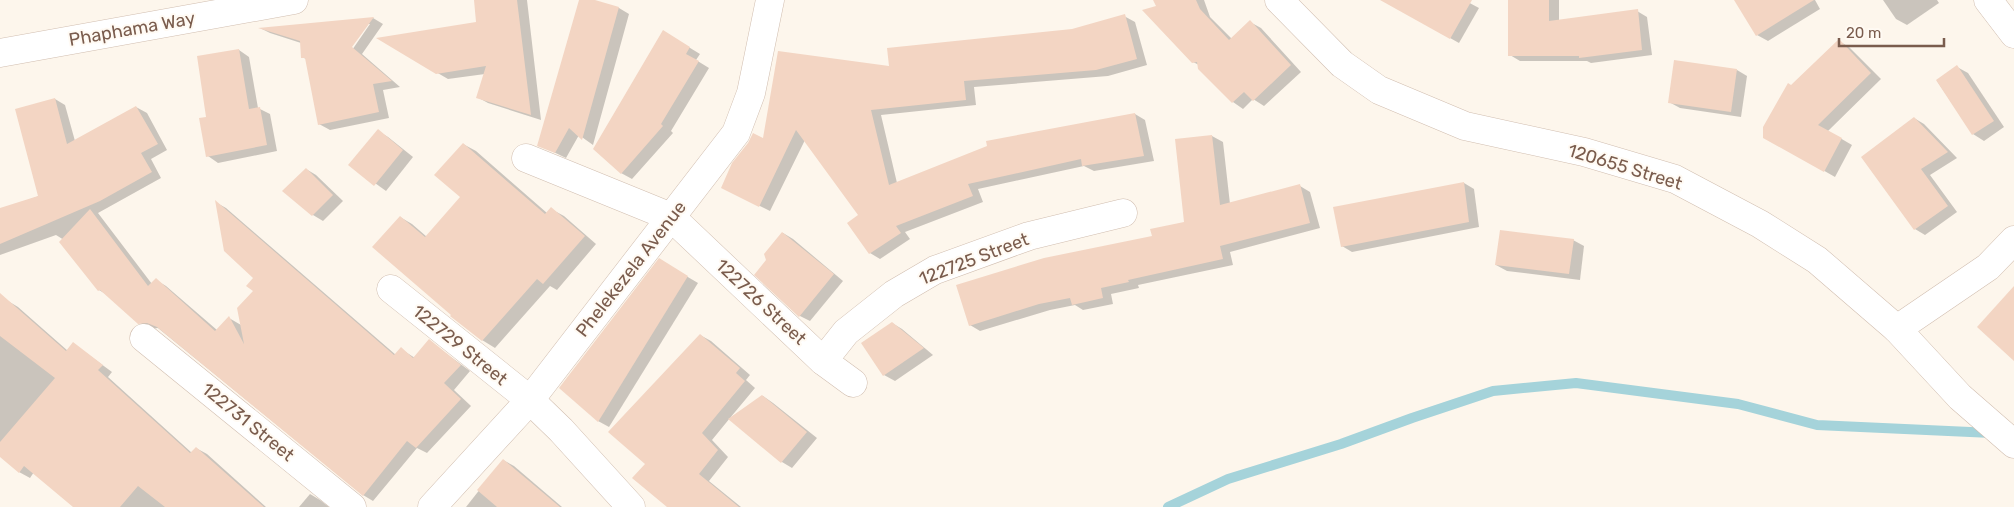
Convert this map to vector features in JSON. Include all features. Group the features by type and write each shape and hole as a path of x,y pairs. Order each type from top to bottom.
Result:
{"street":[{"name":"Phaphama Way","path":"0,53 294,0"},
{"name":"Phelekezela Avenue","path":"432,507 530,400 736,133 751,92 770,0"},
{"name":"120655 Street","path":"1279,0 1342,64 1380,90 1465,126 1584,152 1675,179 1760,224 1817,260 1897,328 1960,397 2011,441"},
{"path":"1988,0 2014,34"},
{"path":"526,158 671,217"},
{"name":"122725 Street","path":"823,361 846,332 894,294 935,270 1028,236 1123,213"},
{"name":"122726 Street","path":"671,217 823,361 854,382"},
{"path":"1897,328 1988,267 2014,240"},
{"name":"122729 Street","path":"391,289 530,400 561,430 631,507"},
{"name":"122731 Street","path":"144,338 352,507"}],"building":[{"path":"474,0 517,0 531,115 476,98 486,66 436,74 376,38 476,22"},
{"path":"579,0 595,0 619,7 582,140 569,128 555,153 537,146"},
{"path":"1153,0 1196,0 1200,9 1229,40 1250,20 1291,65 1253,101 1244,92 1232,103 1198,69 1197,62 1192,63 1142,10 1156,6"},
{"path":"1380,0 1472,0 1450,39"},
{"path":"1508,0 1549,0 1549,21 1638,9 1642,50 1579,58 1579,56 1508,56"},
{"path":"1734,0 1814,0 1756,36"},
{"path":"1125,14 1137,59 1096,70 964,81 966,100 871,110 889,185 987,146 986,141 1135,113 1144,156 1082,166 1081,159 968,184 973,196 896,226 901,233 869,254 847,223 858,215 796,130 759,207 721,188 732,163 748,143 753,133 763,138 778,51 889,66 887,48 1072,29"},
{"path":"374,17 352,47 392,81 373,84 379,112 318,125 305,58 301,58 300,41 258,28"},
{"path":"663,30 690,47 686,54 699,61 661,124 663,126 621,174 593,149"},
{"path":"1839,39 1871,73 1818,125 1842,138 1824,172 1763,138 1763,127 1788,83 1791,85"},
{"path":"239,49 249,109 260,107 267,145 206,157 199,118 206,117 197,56"},
{"path":"1674,60 1737,69 1731,112 1668,103"},
{"path":"1957,65 1994,121 1972,135 1936,80"},
{"path":"55,98 67,144 136,106 158,144 141,153 152,172 100,201 0,244 0,208 38,196 15,109"},
{"path":"1914,117 1948,152 1921,169 1948,206 1914,230 1861,157"},
{"path":"378,129 403,150 374,186 348,165"},
{"path":"1212,135 1220,205 1300,184 1310,223 1220,246 1223,259 1128,280 1129,282 1101,288 1103,298 1072,305 1070,298 1039,304 969,326 956,285 1044,258 1152,236 1150,229 1184,222 1175,139"},
{"path":"463,143 545,214 551,207 585,236 543,284 537,279 482,341 450,316 372,247 400,216 425,237 460,197 434,175"},
{"path":"306,168 333,195 312,216 282,191"},
{"path":"1464,182 1469,222 1341,247 1333,207"},
{"path":"215,200 394,355 401,347 413,358 429,339 461,365 444,383 461,399 416,448 407,441 363,496 157,327 147,323 138,324 100,290 98,291 59,242 90,209 148,286 156,278 215,331 229,316 244,344 237,308 253,291 246,286 253,278 224,251"},
{"path":"1500,230 1574,239 1569,274 1495,265"},
{"path":"782,232 834,274 799,317 754,275 766,260 764,254"},
{"path":"659,258 688,276 598,422 559,388"},
{"path":"2014,286 2014,361 1977,327"},
{"path":"0,293 66,351 73,342 103,365 98,370 190,453 196,447 264,507 165,507 138,486 120,507 73,507 24,466 19,473 0,457 0,442 55,378 0,336"},
{"path":"892,322 924,348 883,376 861,343"},
{"path":"700,334 740,368 736,373 745,381 702,433 718,450 699,474 739,507 667,507 632,478 645,464 608,432"},
{"path":"762,395 807,432 781,463 728,419"},
{"path":"503,459 560,507 497,507 477,490"}],"waterway":[{"path":"1168,507 1228,479 1341,444 1493,391 1576,383 1738,404 1817,425 1992,433"}]}
